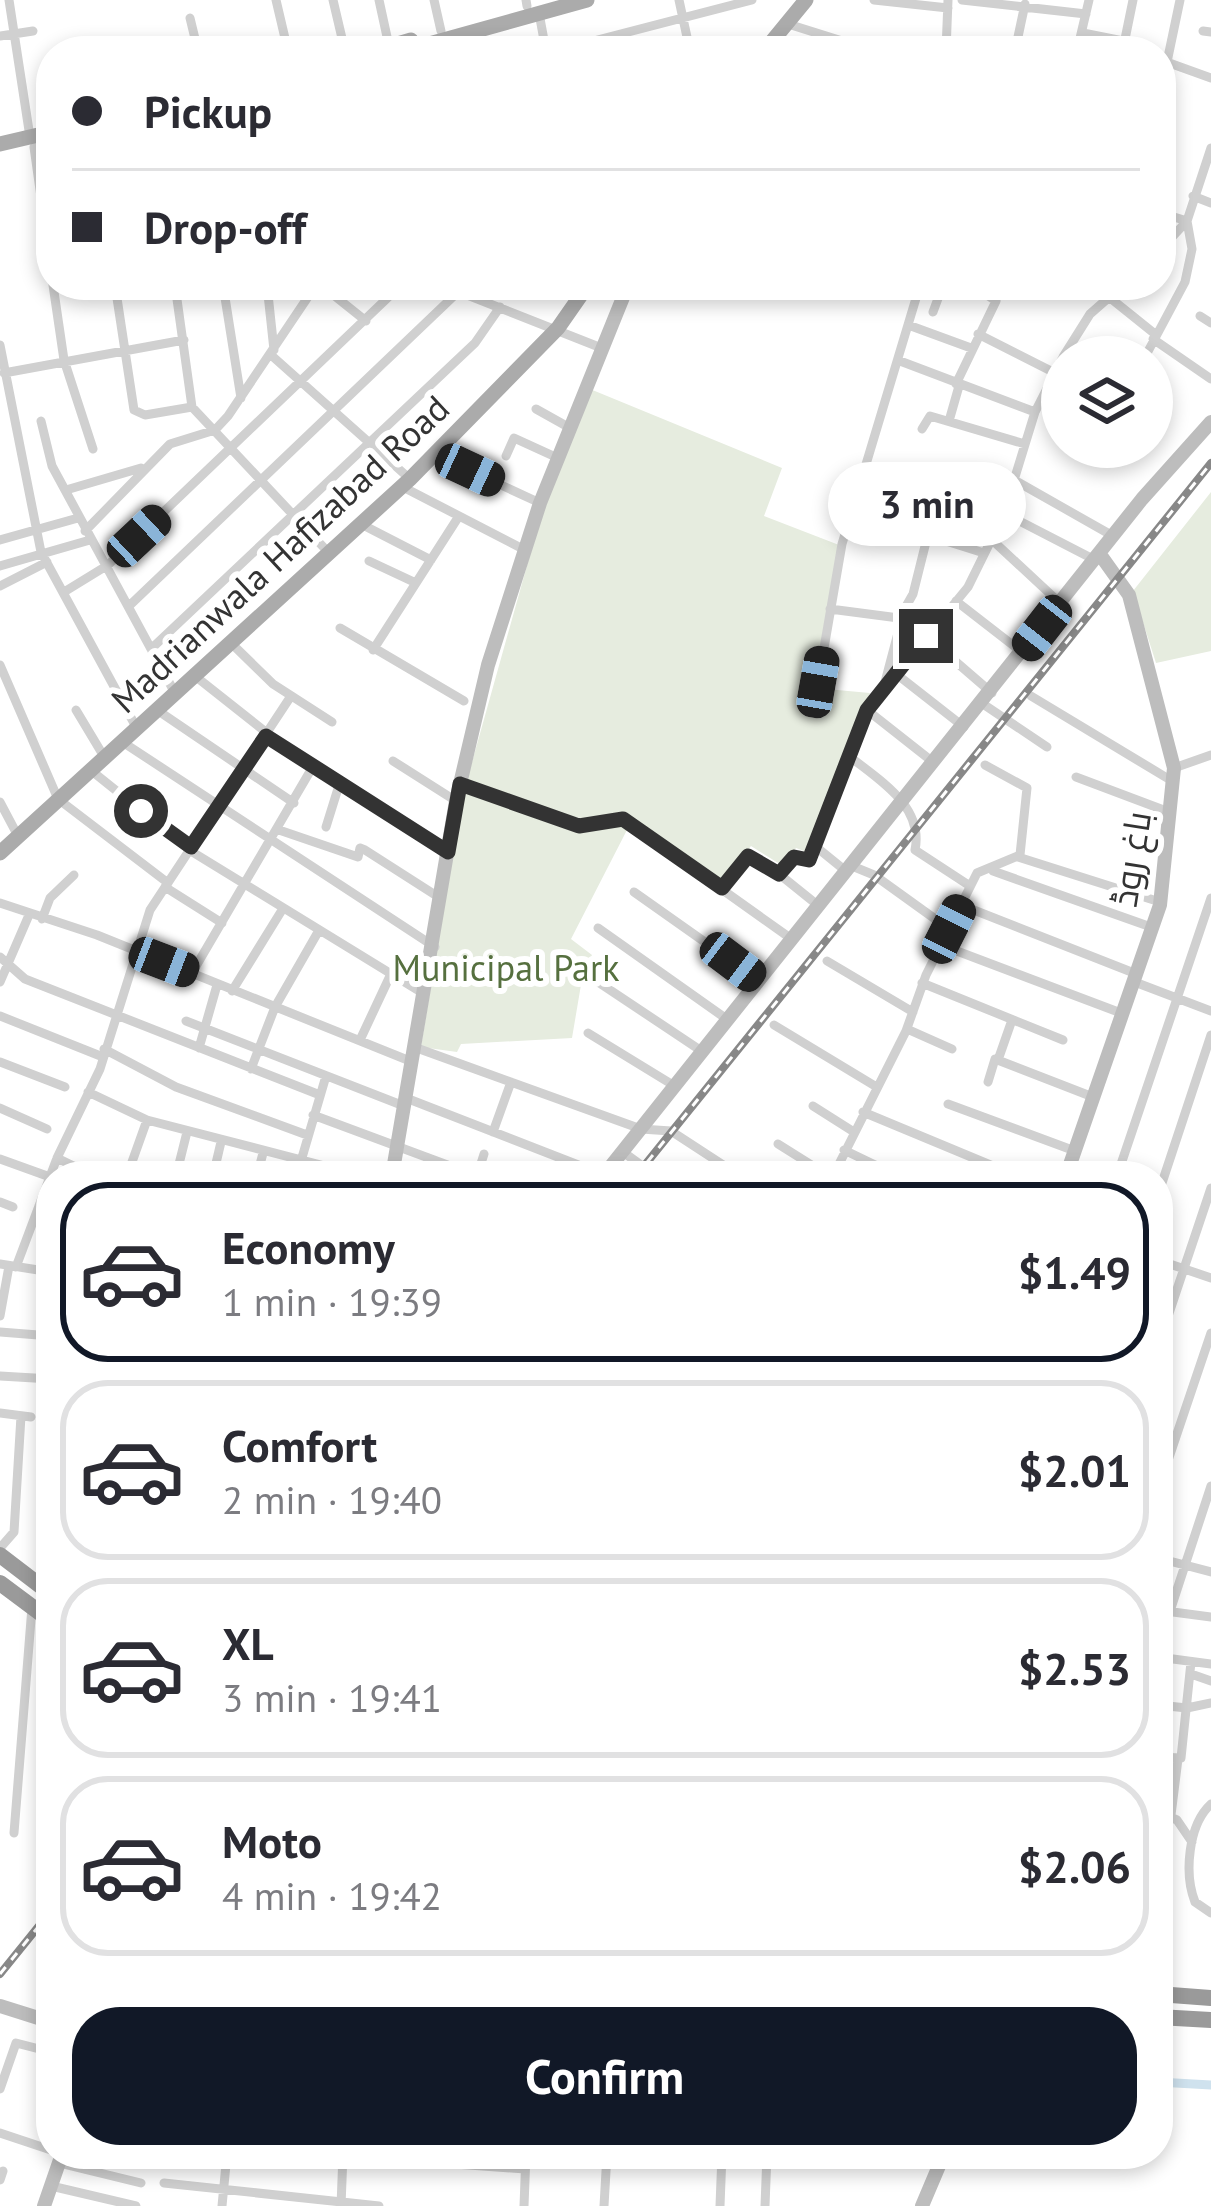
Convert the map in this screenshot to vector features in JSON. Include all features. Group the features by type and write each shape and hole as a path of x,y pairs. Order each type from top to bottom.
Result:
{"highway":[{"path":"0,1551 36,1581"},
{"path":"0,1583 36,1609"},
{"path":"1173,1995 1211,1998"},
{"path":"1173,2018 1211,2020"}],"main road":[{"path":"427,36 535,5 587,0"},
{"path":"774,36 806,0"},
{"path":"455,36 535,5"},
{"path":"0,144 36,143"},
{"path":"0,154 36,144"},
{"name":"Madrianwala Hafizabad Road","path":"0,854 99,766 135,725 176,695 406,483 558,328 578,300"}],"street":[{"path":"9,0 36,134"},
{"path":"276,0 284,36"},
{"path":"334,0 342,36"},
{"path":"379,0 386,36"},
{"path":"434,0 441,31"},
{"path":"679,0 687,36"},
{"path":"613,36 752,0"},
{"path":"874,0 948,4 947,36"},
{"path":"962,0 1026,3 1086,14"},
{"path":"1081,36 1089,0"},
{"path":"1126,36 1133,0"},
{"path":"1171,36 1180,0"},
{"path":"1018,36 1026,3"},
{"path":"535,5 546,36"},
{"path":"190,18 194,36"},
{"path":"787,23 825,36"},
{"path":"0,36 33,31"},
{"path":"1082,33 1093,36"},
{"path":"1176,65 1211,78"},
{"path":"1176,298 1192,249 1187,221 1192,196 1211,148"},
{"path":"1192,196 1211,203"},
{"path":"1176,218 1187,221"},
{"path":"1176,233 1187,221"},
{"path":"55,300 64,360 93,448"},
{"path":"117,300 139,415 192,407"},
{"path":"178,300 192,407 328,552"},
{"path":"225,300 241,398"},
{"path":"268,300 273,353 303,383 406,483 523,549"},
{"path":"0,586 87,536 170,444 214,430 308,300"},
{"path":"338,300 366,321"},
{"path":"64,592 108,565 386,300"},
{"path":"129,606 451,300"},
{"path":"489,300 599,347"},
{"path":"395,1161 460,784 523,549 621,300"},
{"path":"818,682 852,514 921,300"},
{"path":"916,307 937,313 934,300"},
{"path":"949,421 957,385 993,300"},
{"path":"1074,336 1105,300"},
{"path":"1113,300 1153,336"},
{"path":"1155,336 1175,300"},
{"path":"151,649 475,343 500,308"},
{"path":"1200,316 1211,323"},
{"path":"911,326 971,348"},
{"path":"978,334 1041,366"},
{"path":"4,373 184,340"},
{"path":"0,345 34,530 135,725"},
{"path":"1173,351 1211,379"},
{"path":"900,361 1035,412"},
{"path":"779,874 794,857 809,860 867,710 956,601 992,539 1041,400"},
{"path":"536,409 570,428"},
{"path":"922,429 931,416 1025,443"},
{"path":"40,421 52,466 176,695"},
{"path":"616,1161 1113,536 1211,422"},
{"path":"0,435 15,431"},
{"path":"506,455 514,438 560,459"},
{"path":"434,454 540,503"},
{"path":"66,490 146,466"},
{"path":"863,480 998,525"},
{"path":"1016,481 1113,536"},
{"path":"884,686 936,502"},
{"path":"1004,513 1097,557"},
{"path":"852,514 984,553"},
{"path":"373,650 460,516"},
{"path":"0,540 79,518"},
{"path":"359,524 431,560"},
{"path":"992,539 1061,604"},
{"path":"0,566 44,557"},
{"name":"باغ روڈ","path":"1071,1161 1160,902 1173,774 1129,595 1097,557"},
{"path":"370,561 416,583"},
{"path":"956,601 1023,653"},
{"path":"830,609 937,623"},
{"path":"340,628 464,701"},
{"path":"926,636 987,698 1046,747"},
{"path":"230,644 291,696 332,722"},
{"path":"0,665 58,799 222,923"},
{"path":"895,673 964,727"},
{"path":"195,676 312,768 448,852"},
{"path":"56,1161 104,1053 150,910 291,696"},
{"path":"1031,697 1173,774 1211,754"},
{"path":"76,710 99,766 191,847 282,910 424,994"},
{"path":"157,710 293,803"},
{"path":"867,710 934,764"},
{"path":"124,742 435,947"},
{"path":"849,756 903,803 916,823 915,850 970,886"},
{"path":"393,761 456,801"},
{"path":"986,765 1027,788 1018,857"},
{"path":"192,973 312,768"},
{"path":"1076,777 1169,812"},
{"path":"326,827 340,782"},
{"path":"460,784 579,826 623,819 793,940"},
{"path":"0,802 19,838"},
{"path":"279,830 358,856 360,848 365,850 440,898"},
{"path":"815,846 850,869 874,875 949,929"},
{"path":"722,888 748,856 820,907"},
{"path":"992,871 1018,857 1160,902"},
{"path":"838,1161 981,870 1151,927"},
{"path":"42,919 50,898 74,875"},
{"path":"634,892 760,981"},
{"path":"1122,1161 1211,898"},
{"path":"0,903 360,1040 511,1082 641,1129 671,1131 717,1161"},
{"path":"961,905 1211,1011"},
{"path":"232,991 282,910"},
{"path":"0,982 29,915"},
{"path":"598,928 728,1021"},
{"path":"251,1069 275,1007 318,932"},
{"path":"941,945 1121,1013"},
{"path":"0,957 7,968 320,1095"},
{"path":"827,961 913,1012"},
{"path":"360,1040 389,976"},
{"path":"589,976 703,1052"},
{"path":"922,983 1063,1040"},
{"path":"199,1048 217,986"},
{"path":"0,1016 307,1135"},
{"path":"988,1082 1012,1020"},
{"path":"186,1021 566,1161"},
{"path":"774,1025 875,1086"},
{"path":"907,1029 952,1049"},
{"path":"588,1033 673,1084"},
{"path":"1169,1161 1211,1035"},
{"path":"998,1060 1093,1096"},
{"path":"0,1062 65,1087"},
{"path":"88,1092 147,1120 301,1161 326,1076"},
{"path":"493,1132 511,1082"},
{"path":"948,1103 1075,1151"},
{"path":"813,1106 854,1132"},
{"path":"0,1108 47,1129"},
{"path":"863,1112 981,1161"},
{"path":"314,1115 435,1161"},
{"path":"132,1161 147,1120"},
{"path":"178,1161 187,1132"},
{"path":"217,1161 221,1142"},
{"path":"778,1144 799,1160"},
{"path":"844,1150 867,1161"},
{"path":"623,1152 635,1161"},
{"path":"260,1161 262,1153"},
{"path":"482,1161 484,1154"},
{"path":"57,1158 63,1161"},
{"path":"0,1159 36,1172"},
{"path":"1173,1302 1211,1188"},
{"path":"0,1202 13,1207"},
{"path":"0,1316 8,1266 36,1221"},
{"path":"1173,1265 1211,1278"},
{"path":"0,1332 36,1335"},
{"path":"1173,1446 1211,1333"},
{"path":"0,1376 36,1378"},
{"path":"0,1413 26,1416 14,1532 0,1551"},
{"path":"1173,1591 1211,1486"},
{"path":"1173,1562 1211,1571"},
{"path":"14,1833 32,1606"},
{"path":"1173,1612 1211,1617"},
{"path":"1173,1662 1210,1678"},
{"path":"1191,1668 1211,1664"},
{"path":"1173,1799 1191,1668"},
{"path":"1173,1707 1211,1703"},
{"path":"1173,1758 1178,1759"},
{"path":"1211,1804 1191,1825 1192,1894 1211,1913"},
{"path":"1173,1816 1191,1825"},
{"path":"0,2006 36,2017"},
{"path":"1,2081 16,2043 36,2048"},
{"path":"0,2133 36,2147"},
{"path":"44,2206 55,2169"},
{"path":"100,2169 141,2182"},
{"path":"222,2206 226,2169"},
{"path":"341,2204 342,2169"},
{"path":"524,2206 526,2169"},
{"path":"604,2206 606,2169"},
{"path":"720,2206 721,2169"},
{"path":"765,2206 766,2169"},
{"path":"922,2206 938,2169"},
{"path":"164,2183 379,2206"},
{"path":"51,2186 136,2206"}],"green space":[{"path":"590,389 782,468 764,516 839,545 815,688 870,693 807,852 796,848 783,866 751,846 722,882 626,814 564,816 467,780 540,519"},
{"path":"1211,492 1211,651 1156,663 1133,591"},
{"name":"Municipal Park","path":"463,789 588,832 616,824 628,828 571,939 592,955 583,973 572,1038 461,1044 457,1052 421,1047"}],"waterway":[{"path":"1173,2083 1211,2085"}],"railway":[{"path":"648,1161 1211,463"},
{"path":"0,1974 36,1930"}],"route":[{"path":"141,811 191,847 266,736 448,852 460,784 579,826 623,819 722,888 748,856 779,874 794,857 809,860 867,710 926,636"}]}
